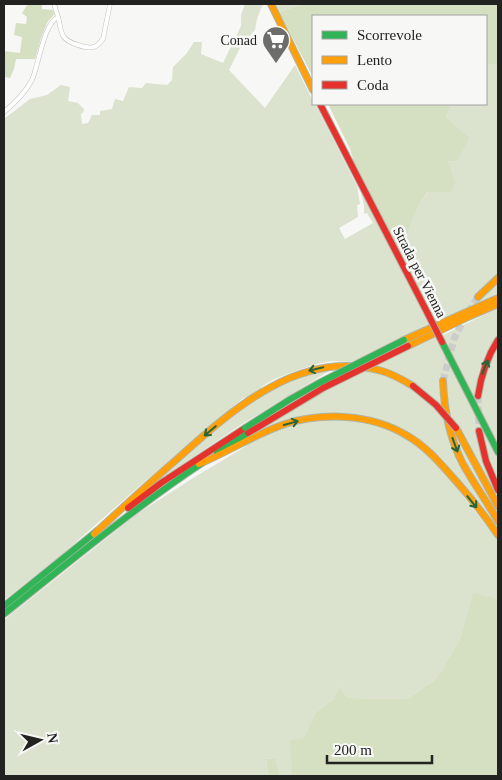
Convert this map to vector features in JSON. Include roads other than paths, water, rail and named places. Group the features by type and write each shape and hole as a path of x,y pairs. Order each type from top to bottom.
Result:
{"main road":[{"path":"271,4 312,88"},
{"name":"Strada per Vienna","path":"321,105 498,452"},
{"path":"478,298 498,278"},
{"path":"4,614 139,507 288,400 319,383 498,298"},
{"path":"406,343 498,304"},
{"path":"478,396 482,374 498,340"},
{"path":"94,534 152,480 248,401 283,380 302,372 331,366 362,367 383,372 398,377 430,398 440,407 456,428 498,506"},
{"path":"443,380 444,407 456,448 471,478 498,521"},
{"path":"199,464 214,459 276,428 301,420 326,417 372,421 394,429 420,444 451,476 498,535"},
{"path":"4,606 161,483 246,430"},
{"path":"479,431 484,455 498,490"}],"street":[{"path":"54,4 63,36 67,40 82,46 94,47 103,39 110,4"},
{"path":"4,112 18,100 28,87 35,71 47,30 54,19 58,17"}],"tunnel":[{"path":"443,381 454,339 478,297"},
{"path":"478,396 479,431"}],"place":[{"name":"Conad","path":"276,64"}]}
